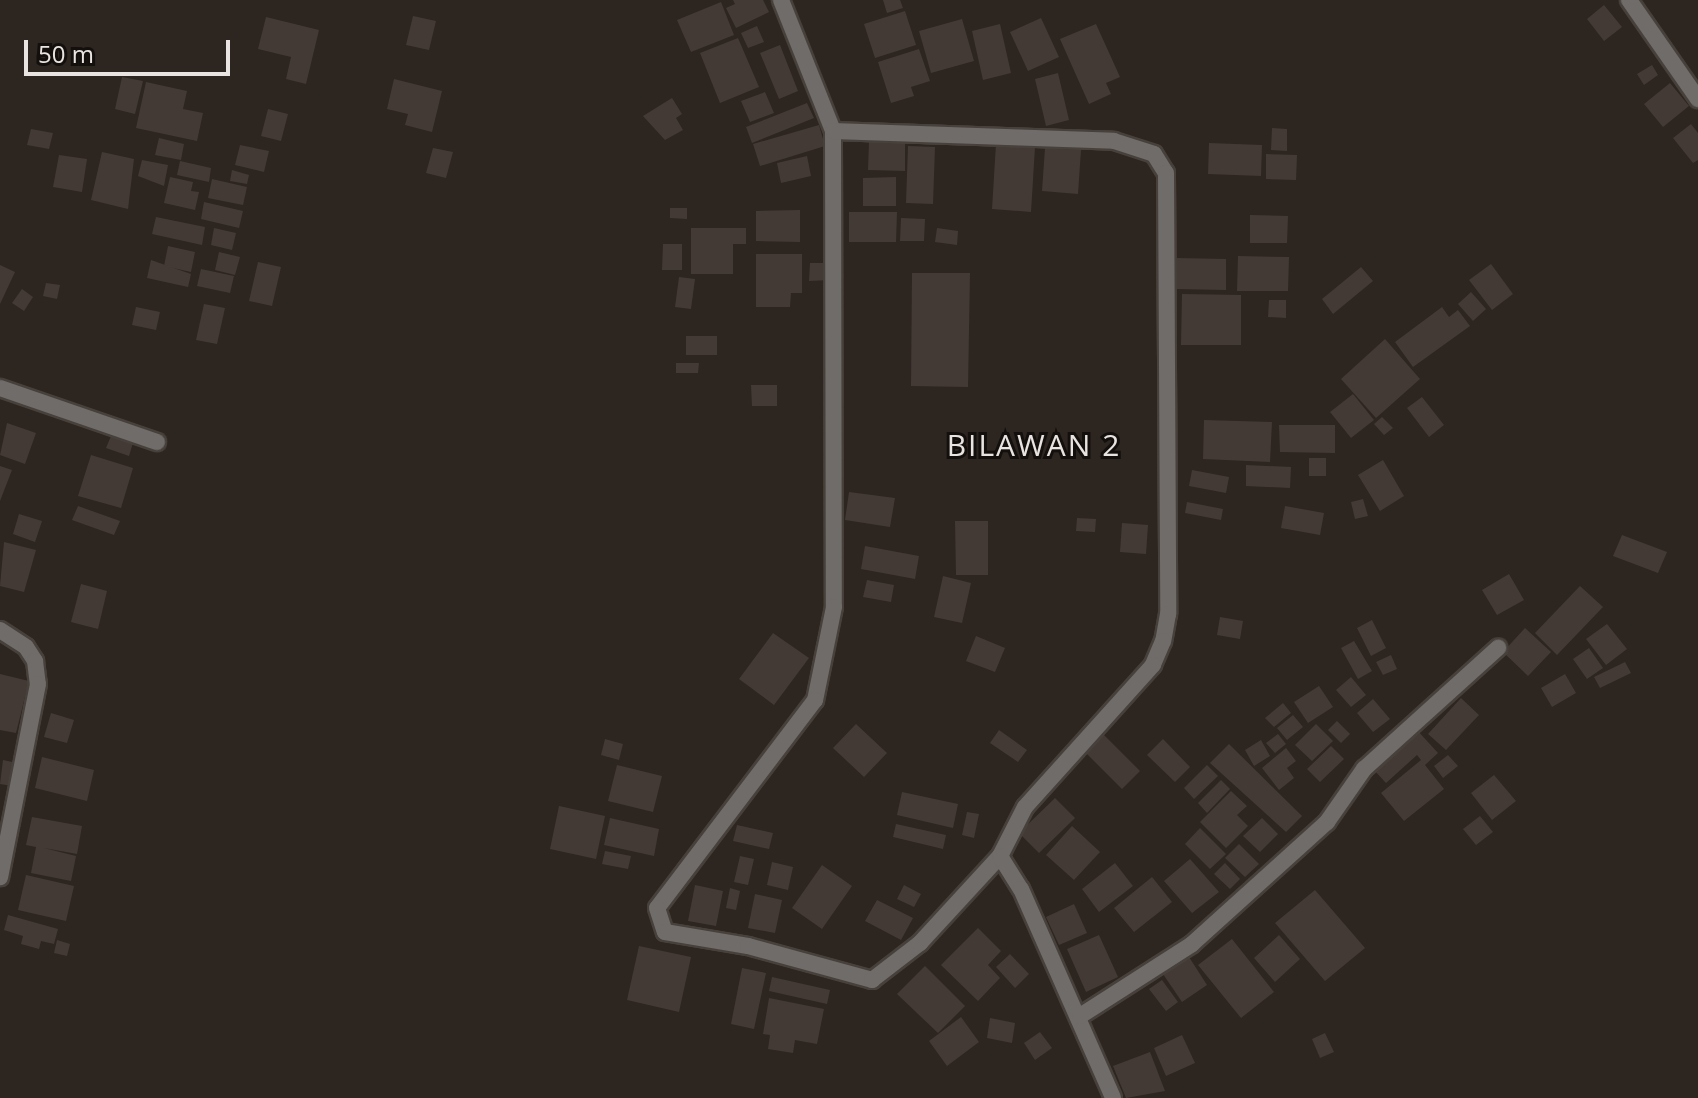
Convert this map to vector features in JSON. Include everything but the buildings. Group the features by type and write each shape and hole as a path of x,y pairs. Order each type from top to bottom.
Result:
{"street":[{"path":"781,0 833,131 834,607 827,655 815,700 788,741 657,908 665,932 748,946 872,980 920,943 1000,856 1025,807 1153,665 1163,641 1168,614 1166,173 1154,154 1114,141 833,131"},
{"path":"1629,0 1698,99"},
{"path":"0,388 157,442"},
{"path":"0,630 26,647 35,661 38,684 0,877"},
{"path":"1080,1016 1192,944 1327,822 1364,769 1498,648"},
{"path":"1000,856 1080,1016 1113,1098"}],"district":[{"name":"BILAWAN 2","path":"1034,445"}]}
